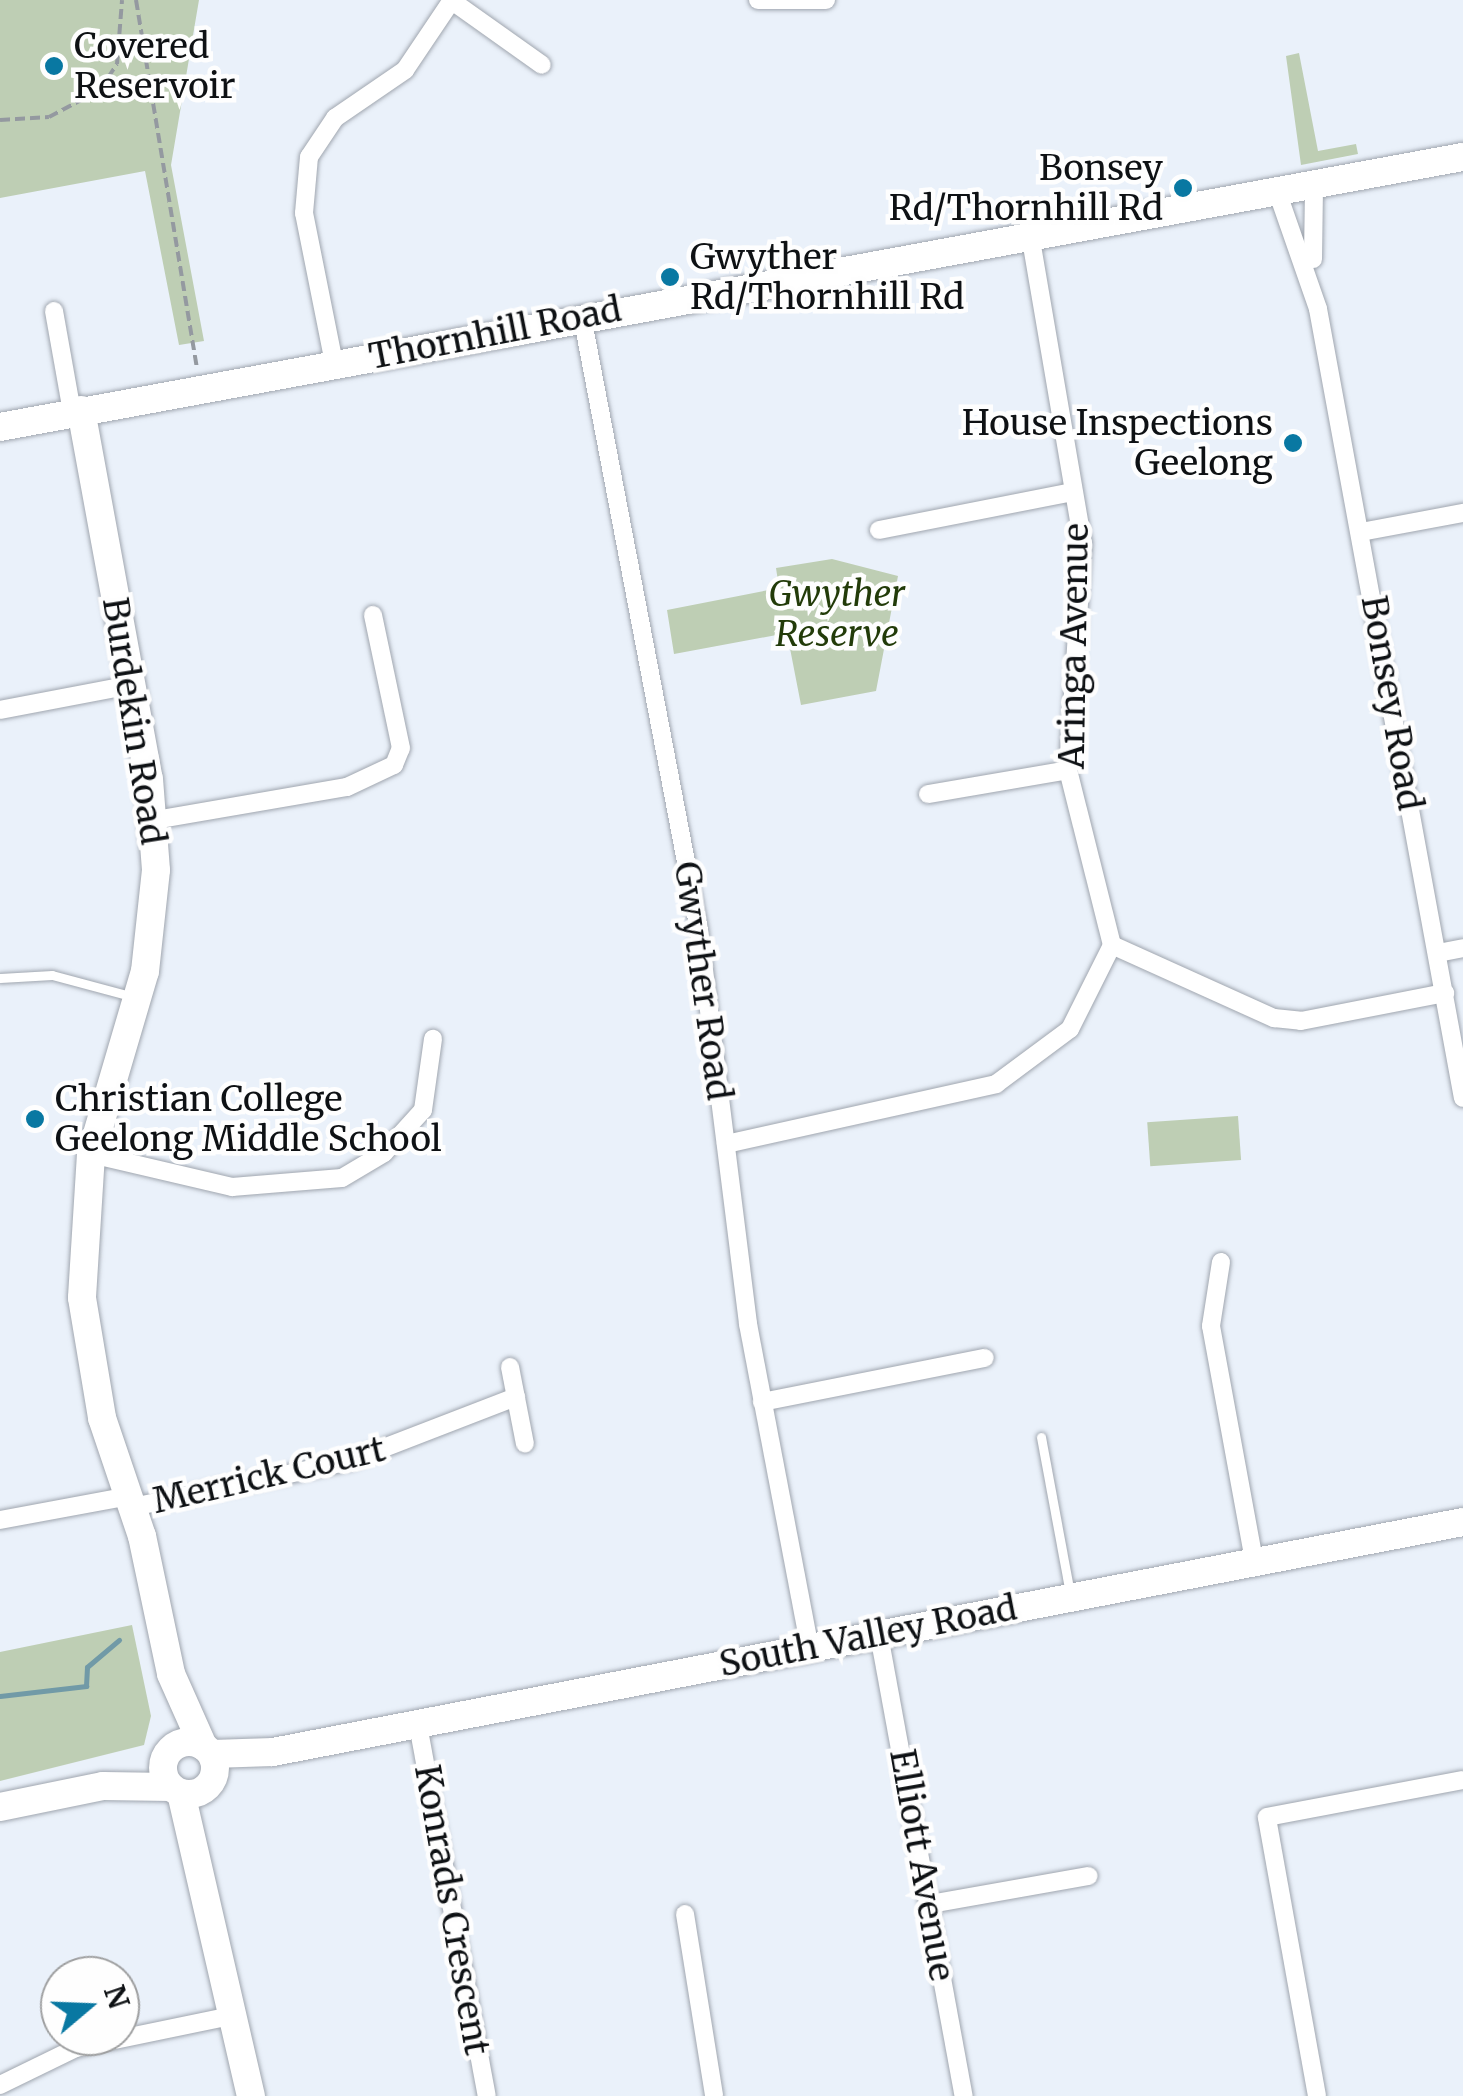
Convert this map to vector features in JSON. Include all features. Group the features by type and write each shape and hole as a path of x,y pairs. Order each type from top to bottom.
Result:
{"street":[{"path":"334,362 304,213 309,157 335,118 406,70 452,0 542,65"},
{"path":"758,0 826,0"},
{"name":"Thornhill Road","path":"0,426 1463,157"},
{"name":"Bonsey Road","path":"1314,184 1318,309"},
{"name":"Bonsey Road","path":"1277,190 1318,309 1463,1098"},
{"name":"Aringa Avenue","path":"1030,234 1083,543 1068,770 1112,945"},
{"path":"54,311 76,411"},
{"name":"Gwyther Road","path":"582,316 600,376 699,930 762,1402 810,1648"},
{"name":"Burdekin Road","path":"76,411 155,820 154,922 138,998 91,1154 81,1256 86,1338 131,1501 197,1775"},
{"path":"879,530 1074,492"},
{"path":"1361,532 1463,513"},
{"path":"155,820 358,784 394,764 401,748 373,616"},
{"path":"0,710 131,685"},
{"path":"928,794 1068,770"},
{"path":"726,1144 996,1084 1070,1029 1112,945 1274,1018 1301,1021 1445,994"},
{"path":"1438,952 1463,948"},
{"path":"91,1154 232,1187 342,1178 384,1153 423,1110 433,1038"},
{"path":"1222,1262 1211,1326 1254,1560"},
{"path":"762,1402 986,1358"},
{"path":"510,1367 525,1444"},
{"name":"Merrick Court","path":"0,1520 131,1501 350,1461 516,1397"},
{"name":"South Valley Road","path":"0,1807 103,1786 197,1775 273,1752 1254,1560 1462,1529"},
{"name":"Elliott Avenue","path":"880,1634 964,2096"},
{"name":"Burdekin Road","path":"171,1674 168,1754 197,1775"},
{"name":"Konrads Crescent","path":"418,1725 487,2096"},
{"name":"South Valley Road","path":"103,1786 168,1754 197,1775"},
{"path":"197,1775 201,1850 251,2096"},
{"path":"1317,2096 1267,1817 1463,1780"},
{"path":"930,1904 1088,1876"},
{"path":"685,1914 714,2096"},
{"path":"0,2085 76,2048 236,2016"}],"lane":[{"path":"0,978 52,975 138,998"},
{"path":"1041,1437 1070,1596"}],"path":[{"path":"0,120 49,117 100,90 118,64 122,0"},
{"path":"136,0 201,388"}],"green space":[{"path":"0,0 199,0 171,165 204,341 179,345 145,171 0,198"},
{"path":"1299,53 1318,151 1356,144 1358,154 1301,165 1286,56"},
{"name":"Gwyther Reserve","path":"832,559 898,576 876,691 801,705 787,633 674,654 667,610 779,588 776,568"},
{"path":"1238,1116 1241,1160 1150,1166 1147,1122"},
{"path":"132,1625 151,1716 144,1745 0,1781 0,1652"}],"waterway":[{"path":"0,1696 86,1686 87,1667 119,1640"}],"place":[{"name":"Covered Reservoir","path":"54,66"},
{"name":"Bonsey Rd/Thornhill Rd","path":"1183,188"},
{"name":"Gwyther Rd/Thornhill Rd","path":"670,277"},
{"name":"House Inspections Geelong","path":"1293,443"},
{"name":"Christian College Geelong Middle School","path":"35,1119"}]}
